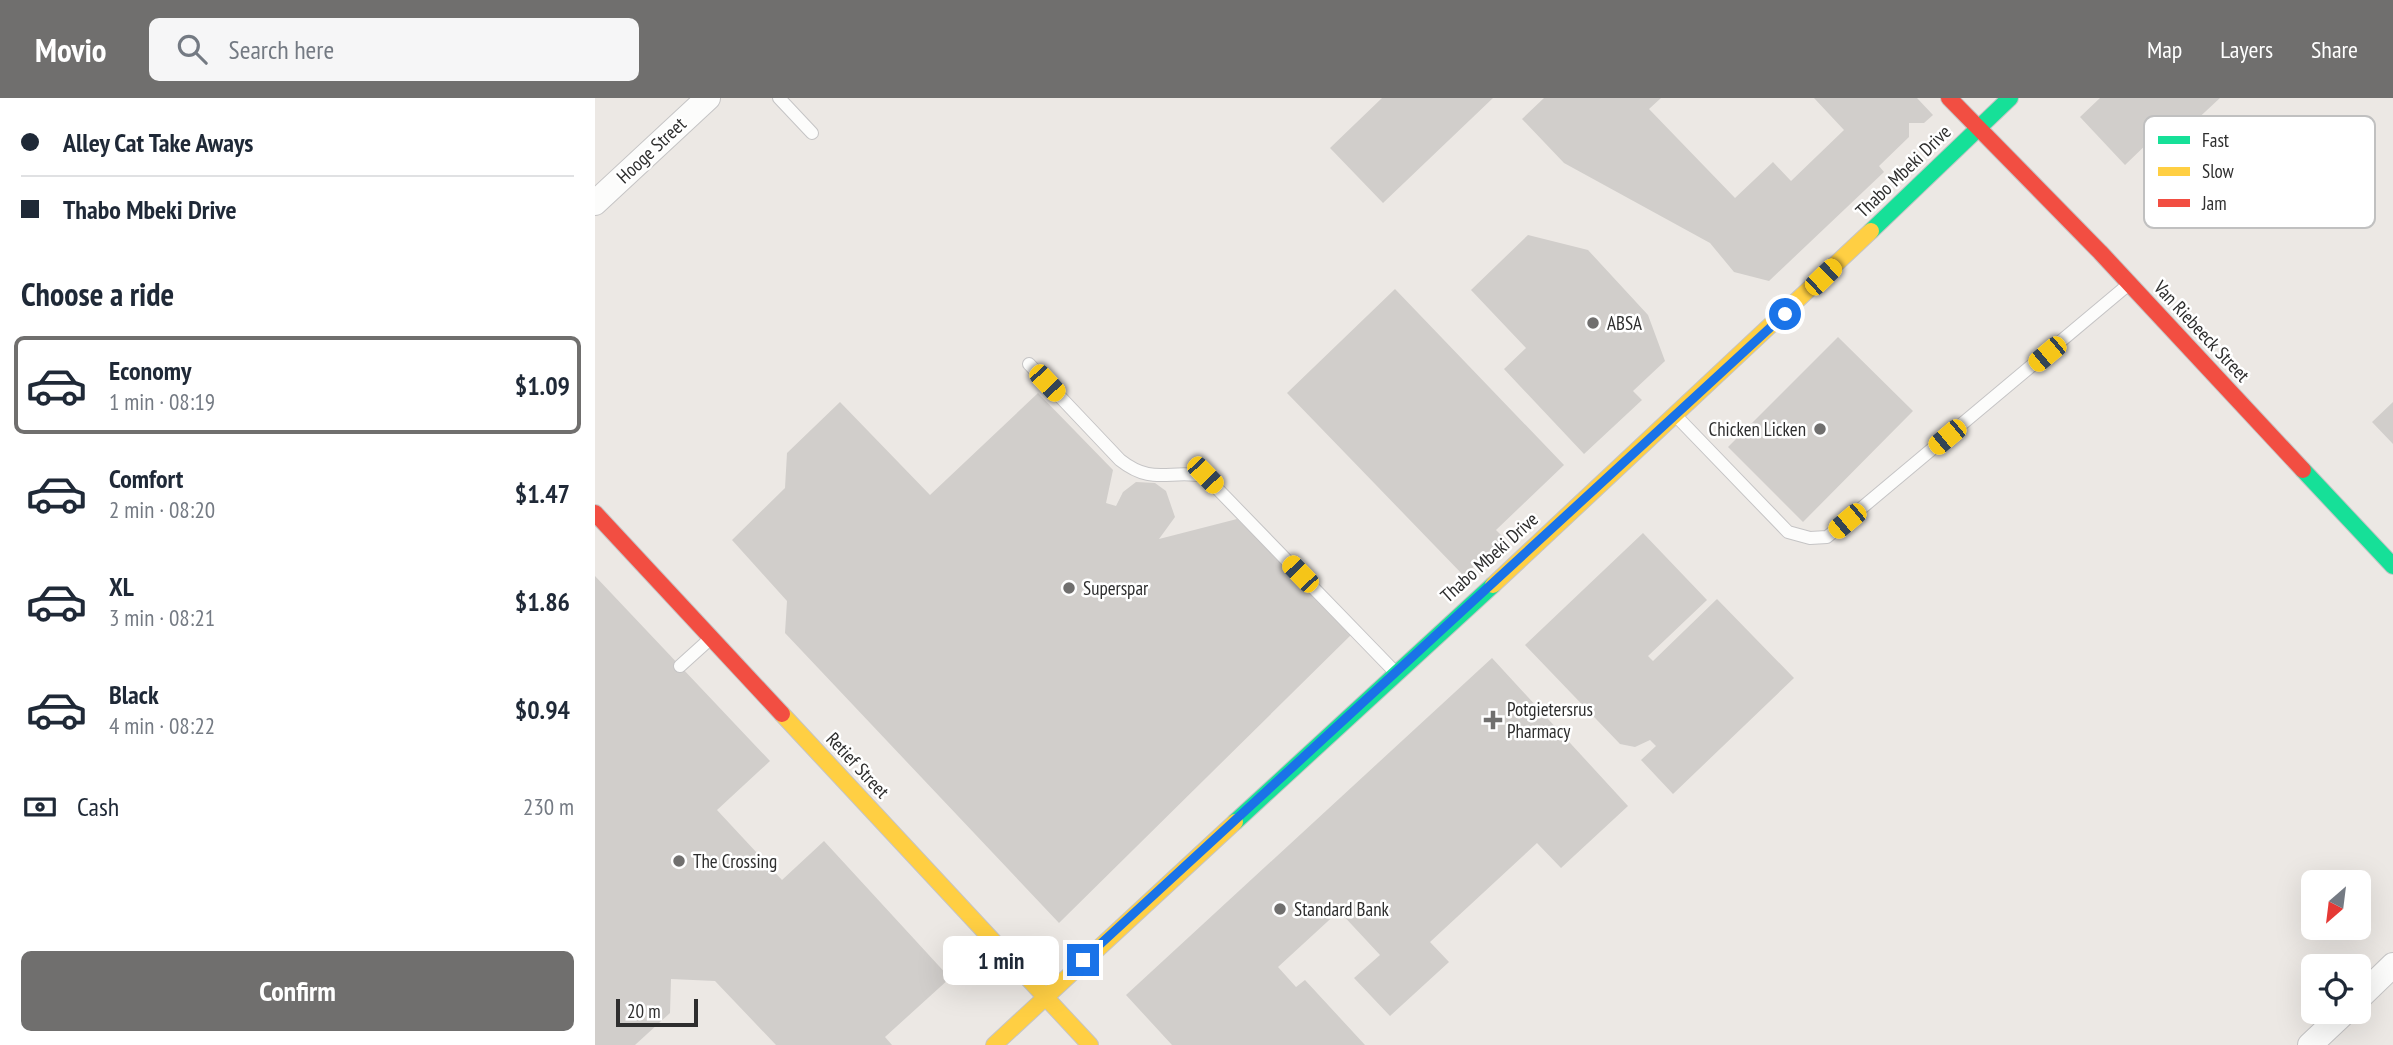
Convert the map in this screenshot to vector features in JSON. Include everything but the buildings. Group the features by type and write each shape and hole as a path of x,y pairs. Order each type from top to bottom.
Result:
{"main road":[{"name":"Van Riebeeck Street","path":"1949,98 2129,284 2393,566"},
{"name":"Thabo Mbeki Drive","path":"995,1045 1044,996 1765,333 2010,98"},
{"name":"Retief Street","path":"595,513 1090,1045"}],"street":[{"name":"Hooge Street","path":"595,203 708,98"},
{"path":"2371,986 2393,965"},
{"path":"2310,1045 2332,1024"}],"lane":[{"path":"779,98 813,134"},
{"path":"1676,415 1788,532 1810,538 1827,537 2129,284"},
{"path":"1029,364 1120,460 1136,472 1153,477 1191,473 1205,475 1395,672"},
{"path":"680,666 711,638"}],"traffic: fast":[{"path":"1871,231 2010,98"},
{"path":"2303,470 2393,566"},
{"path":"1235,822 1493,585"}],"traffic: slow":[{"path":"1493,585 1871,231"},
{"path":"782,714 1090,1045"},
{"path":"994,1045 1235,822"}],"traffic: jam":[{"path":"1949,98 2100,252 2303,470"},
{"path":"595,513 782,714"}],"place":[{"name":"ABSA","path":"1593,323"},
{"name":"Chicken Licken","path":"1820,429"},
{"name":"Superspar","path":"1069,588"},
{"name":"Potgietersrus Pharmacy","path":"1493,720"},
{"name":"The Crossing","path":"679,861"},
{"name":"Standard Bank","path":"1280,909"}],"route":[{"path":"1083,960 1785,314"}]}
